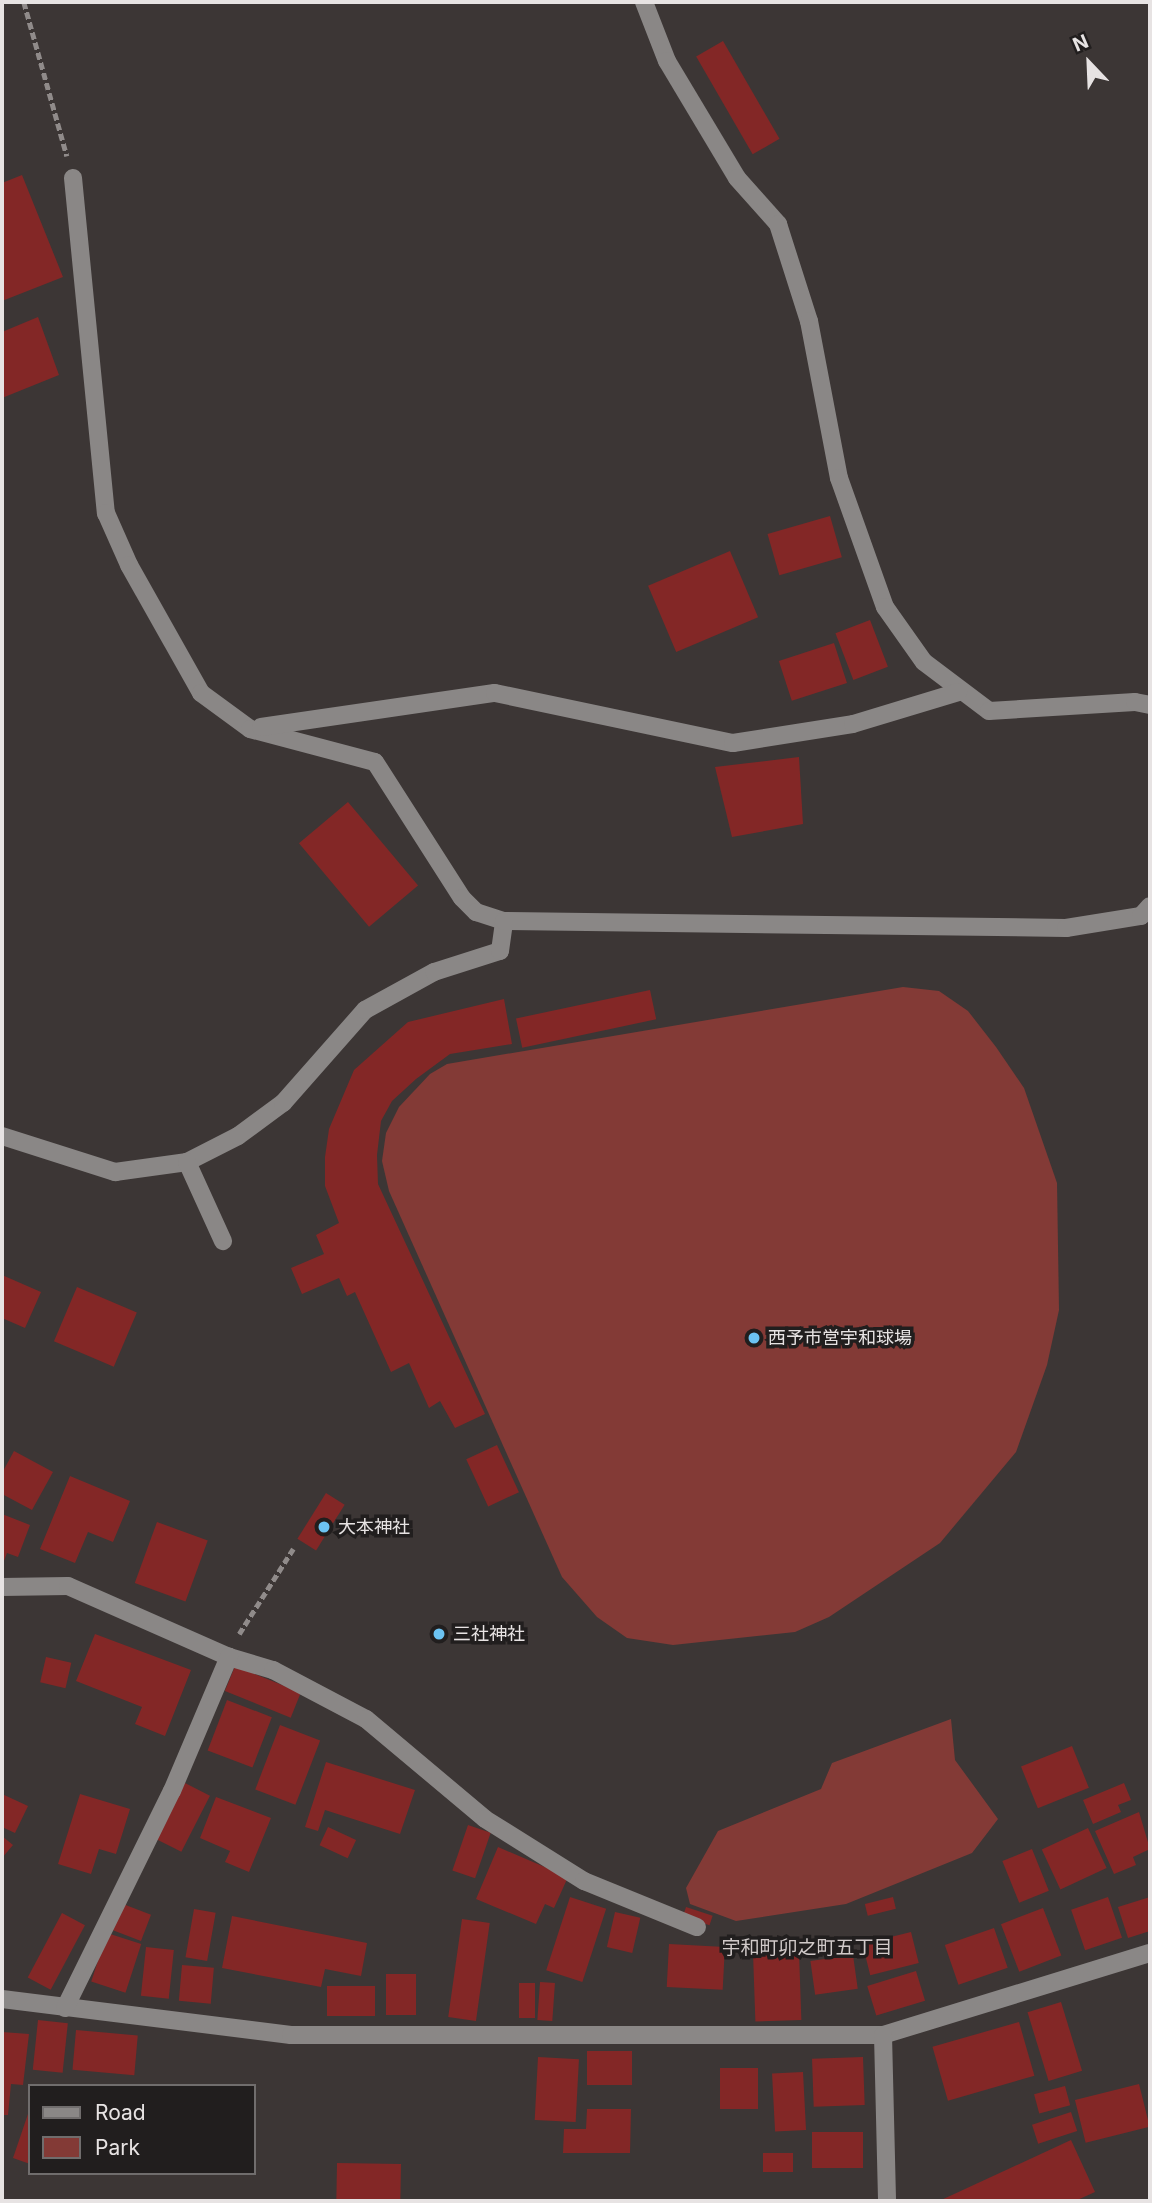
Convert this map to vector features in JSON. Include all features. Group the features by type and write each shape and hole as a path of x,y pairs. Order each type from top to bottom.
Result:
{"street":[{"path":"644,2 674,73 737,178 778,224 808,321 839,478 885,607 924,662 958,692 989,711 1135,702 1150,705"},
{"path":"72,178 106,513 129,565 201,692 250,729 375,762 462,898 476,912 504,921 1066,928 1141,916 1150,906"},
{"path":"250,729 495,693 733,743 853,724 958,692"},
{"path":"2,1136 115,1172 187,1162 238,1136 283,1103 365,1010 434,972 500,951 504,921"},
{"path":"187,1162 223,1241"},
{"path":"2,1587 68,1586 229,1657 273,1670 366,1719 485,1819 584,1881 697,1927"},
{"path":"65,2008 172,1791 229,1657"},
{"path":"2,1999 291,2035 883,2035 1150,1953"},
{"path":"883,2035 887,2201"}],"path":[{"path":"24,2 72,178"},
{"path":"236,1638 293,1549"}],"green space":[{"name":"西予市営宇和球場","path":"903,987 939,991 968,1011 1024,1088 1057,1183 1059,1310 1047,1365 1016,1452 940,1543 829,1617 795,1632 673,1645 627,1638 597,1617 562,1577 389,1191 382,1161 386,1133 399,1107 430,1074 447,1064"},
{"path":"951,1719 955,1760 998,1819 972,1853 846,1904 736,1921 690,1904 686,1888 718,1831 821,1789 832,1763"}],"building":[{"path":"723,41 780,139 753,154 696,56"},
{"path":"22,175 63,277 2,301 2,183"},
{"path":"38,317 59,375 2,398 2,332"},
{"path":"830,516 842,557 779,575 768,534"},
{"path":"730,551 758,617 676,652 648,586"},
{"path":"870,620 888,667 853,680 835,633"},
{"path":"834,643 847,683 792,701 779,661"},
{"path":"799,757 803,824 732,837 715,767"},
{"path":"348,802 418,885 369,927 299,843"},
{"path":"650,990 656,1019 522,1048 516,1018"},
{"path":"504,999 512,1044 450,1054 416,1079 392,1101 381,1121 377,1155 378,1184 485,1414 455,1428 440,1401 429,1408 409,1363 391,1372 355,1292 347,1296 339,1278 302,1294 291,1268 324,1254 316,1235 339,1223 325,1186 325,1157 329,1129 354,1070 408,1022"},
{"path":"2,1275 41,1292 25,1328 2,1318"},
{"path":"77,1287 137,1312 114,1367 54,1341"},
{"path":"497,1445 519,1492 488,1506 466,1459"},
{"path":"14,1451 53,1472 32,1510 2,1494 2,1473"},
{"path":"70,1476 130,1501 113,1542 88,1532 75,1563 40,1549"},
{"path":"326,1493 345,1505 316,1550 297,1539"},
{"path":"2,1514 30,1525 18,1557 7,1553 2,1566"},
{"path":"157,1522 208,1540 186,1602 135,1583"},
{"path":"95,1634 191,1670 165,1736 135,1724 142,1707 76,1681"},
{"path":"46,1657 71,1663 65,1688 40,1682"},
{"path":"235,1666 301,1693 291,1718 225,1691"},
{"path":"227,1700 272,1717 252,1768 208,1750"},
{"path":"280,1725 320,1740 295,1805 255,1789"},
{"path":"1072,1746 1089,1788 1038,1808 1021,1767"},
{"path":"326,1762 415,1790 400,1834 325,1810 318,1831 305,1827"},
{"path":"185,1783 210,1796 181,1852 156,1839"},
{"path":"1124,1783 1131,1800 1118,1805 1121,1812 1093,1824 1083,1800"},
{"path":"2,1794 28,1806 15,1833 2,1827"},
{"path":"80,1794 130,1809 116,1854 99,1849 91,1874 58,1864"},
{"path":"216,1797 271,1818 249,1872 225,1862 230,1851 200,1838"},
{"path":"1139,1812 1150,1849 1133,1857 1136,1865 1114,1874 1095,1831"},
{"path":"468,1825 491,1833 475,1878 452,1870"},
{"path":"328,1827 356,1840 348,1858 320,1845"},
{"path":"1088,1828 1107,1868 1060,1889 1042,1850"},
{"path":"2,1836 13,1845 2,1858"},
{"path":"498,1847 568,1877 554,1908 545,1904 536,1924 476,1899"},
{"path":"1032,1849 1049,1891 1019,1903 1002,1861"},
{"path":"570,1897 606,1909 582,1982 546,1970"},
{"path":"893,1897 896,1909 868,1916 865,1904"},
{"path":"1108,1897 1122,1938 1085,1950 1071,1910"},
{"path":"1150,1897 1150,1931 1128,1938 1118,1907"},
{"path":"123,1904 151,1915 141,1941 113,1930"},
{"path":"686,1907 713,1916 710,1925 683,1917"},
{"path":"1043,1908 1061,1956 1019,1972 1001,1924"},
{"path":"194,1909 216,1913 207,1961 185,1957"},
{"path":"615,1912 640,1918 632,1953 607,1947"},
{"path":"62,1913 85,1925 51,1990 28,1977"},
{"path":"232,1916 367,1943 361,1976 325,1969 321,1987 222,1968"},
{"path":"462,1919 490,1923 476,2021 448,2017"},
{"path":"994,1928 1008,1968 959,1985 945,1945"},
{"path":"911,1932 919,1963 870,1975 862,1944"},
{"path":"107,1933 141,1944 125,1993 91,1982"},
{"path":"669,1944 725,1947 723,1990 667,1987"},
{"path":"146,1947 174,1950 169,1999 141,1996"},
{"path":"799,1952 801,2020 755,2022 753,1954"},
{"path":"853,1955 858,1989 815,1995 810,1961"},
{"path":"182,1965 214,1968 211,2004 179,2001"},
{"path":"916,1971 925,2001 876,2016 867,1986"},
{"path":"386,1974 416,1974 416,2015 386,2015"},
{"path":"540,1982 555,1983 552,2021 537,2020"},
{"path":"519,1983 535,1983 535,2018 519,2018"},
{"path":"327,1986 375,1986 375,2016 327,2016"},
{"path":"1061,2002 1082,2071 1049,2081 1028,2012"},
{"path":"38,2020 68,2023 63,2073 33,2070"},
{"path":"1019,2022 1034,2076 948,2101 932,2047"},
{"path":"76,2030 138,2035 134,2075 73,2070"},
{"path":"2,2032 29,2034 23,2085 11,2084 8,2115 2,2115"},
{"path":"587,2051 632,2051 632,2085 587,2085"},
{"path":"538,2057 579,2059 576,2122 535,2120"},
{"path":"863,2057 865,2105 814,2107 812,2059"},
{"path":"720,2068 758,2068 758,2109 720,2109"},
{"path":"803,2072 806,2130 775,2132 772,2074"},
{"path":"1139,2084 1150,2127 1086,2143 1075,2100"},
{"path":"1065,2086 1070,2105 1039,2114 1034,2094"},
{"path":"587,2109 631,2109 630,2153 563,2153 564,2129 586,2129"},
{"path":"1071,2112 1077,2131 1038,2144 1032,2125"},
{"path":"28,2114 28,2163 13,2158"},
{"path":"812,2132 863,2132 863,2168 812,2168"},
{"path":"1071,2140 1095,2192 1075,2201 939,2201"},
{"path":"763,2153 793,2153 793,2172 763,2172"},
{"path":"337,2163 401,2164 400,2201 336,2201"}],"place":[{"name":"西予市営宇和球場","path":"754,1338"},
{"name":"大本神社","path":"324,1527"},
{"name":"三社神社","path":"439,1634"}],"district":[{"name":"宇和町卯之町五丁目","path":"807,1948"}]}
